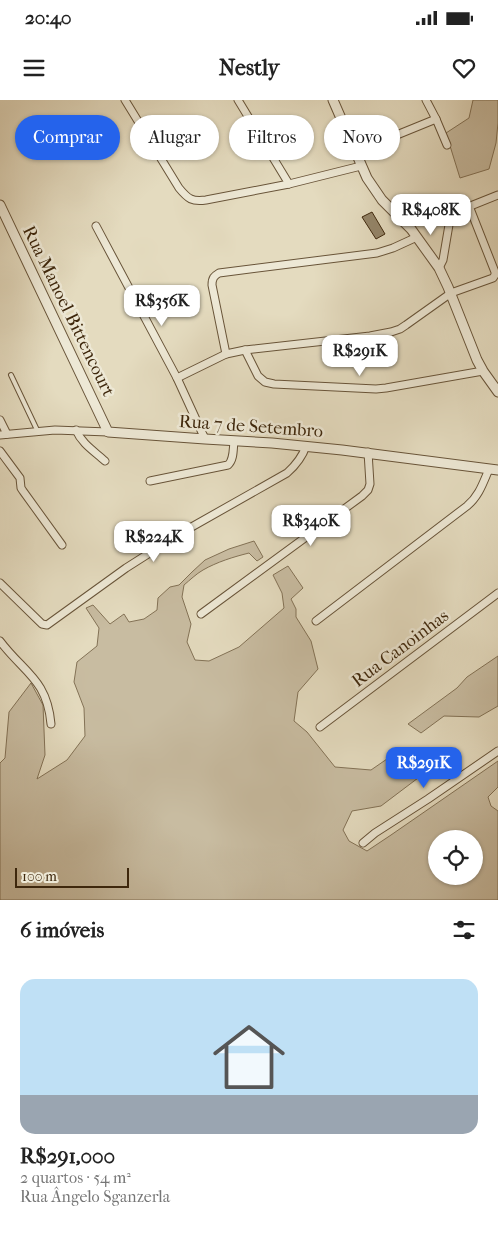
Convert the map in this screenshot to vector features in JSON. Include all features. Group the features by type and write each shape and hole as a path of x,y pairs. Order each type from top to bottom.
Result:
{"street":[{"path":"125,100 179,188 190,200 198,202 289,184 361,166"},
{"path":"238,100 289,184"},
{"path":"333,100 339,115"},
{"path":"426,100 447,144"},
{"path":"400,134 436,119"},
{"path":"358,160 378,195 417,237 439,268 483,371 498,392"},
{"path":"439,268 443,260 451,216 456,211 498,195"},
{"name":"Rua Manoel Bittencourt","path":"0,205 108,432"},
{"path":"177,378 226,354 391,332 400,329 451,293 493,278 495,272 469,206"},
{"path":"96,226 177,378 205,440"},
{"path":"226,354 212,285 215,275 377,253 417,237"},
{"path":"245,350 258,376 265,382 274,384 376,389 483,371"},
{"path":"0,420 3,435"},
{"path":"76,430 80,439 105,461"},
{"name":"Rua 7 de Setembro","path":"3,435 76,430 108,432 306,446 368,452 493,469"},
{"path":"150,482 228,465 232,460 234,442"},
{"path":"0,583 42,624 47,625 126,568 181,533 287,473 303,456 306,446"},
{"path":"0,451 20,478 21,488 62,544"},
{"path":"201,614 362,496 368,490 370,484 368,452"},
{"path":"316,621 474,500 493,469"},
{"name":"Rua Canoinhas","path":"320,727 498,593"},
{"path":"0,641 14,658 35,678 46,698 50,710 51,724"},
{"path":"363,843 498,751"}],"lane":[{"path":"11,375 38,432"}],"shaded area":[{"path":"473,100 498,100 496,143 489,169 460,178 446,133 469,118"},
{"path":"254,541 263,557 257,561 249,553 225,560 203,570 184,585 182,597 191,624 187,642 195,660 209,661 239,647 284,608 282,593 273,575 288,566 303,588 291,599 296,609 296,617 311,641 318,669 298,692 294,721 307,732 335,767 371,770 400,750 408,748 422,775 381,806 352,811 343,830 349,841 367,851 498,761 498,787 488,797 491,806 498,811 498,900 0,900 0,763 5,758 9,712 31,683 43,705 45,755 37,779 67,760 85,736 84,708 74,682 77,662 97,646 99,628 86,608 93,605 110,624 124,614 129,622 144,619 157,610 158,598 170,587 179,585 205,560 229,549"},
{"path":"498,656 498,706 479,717 444,716 421,733 408,724 457,688 467,677"}],"building":[{"path":"372,212 385,234 376,239 362,217"}]}
